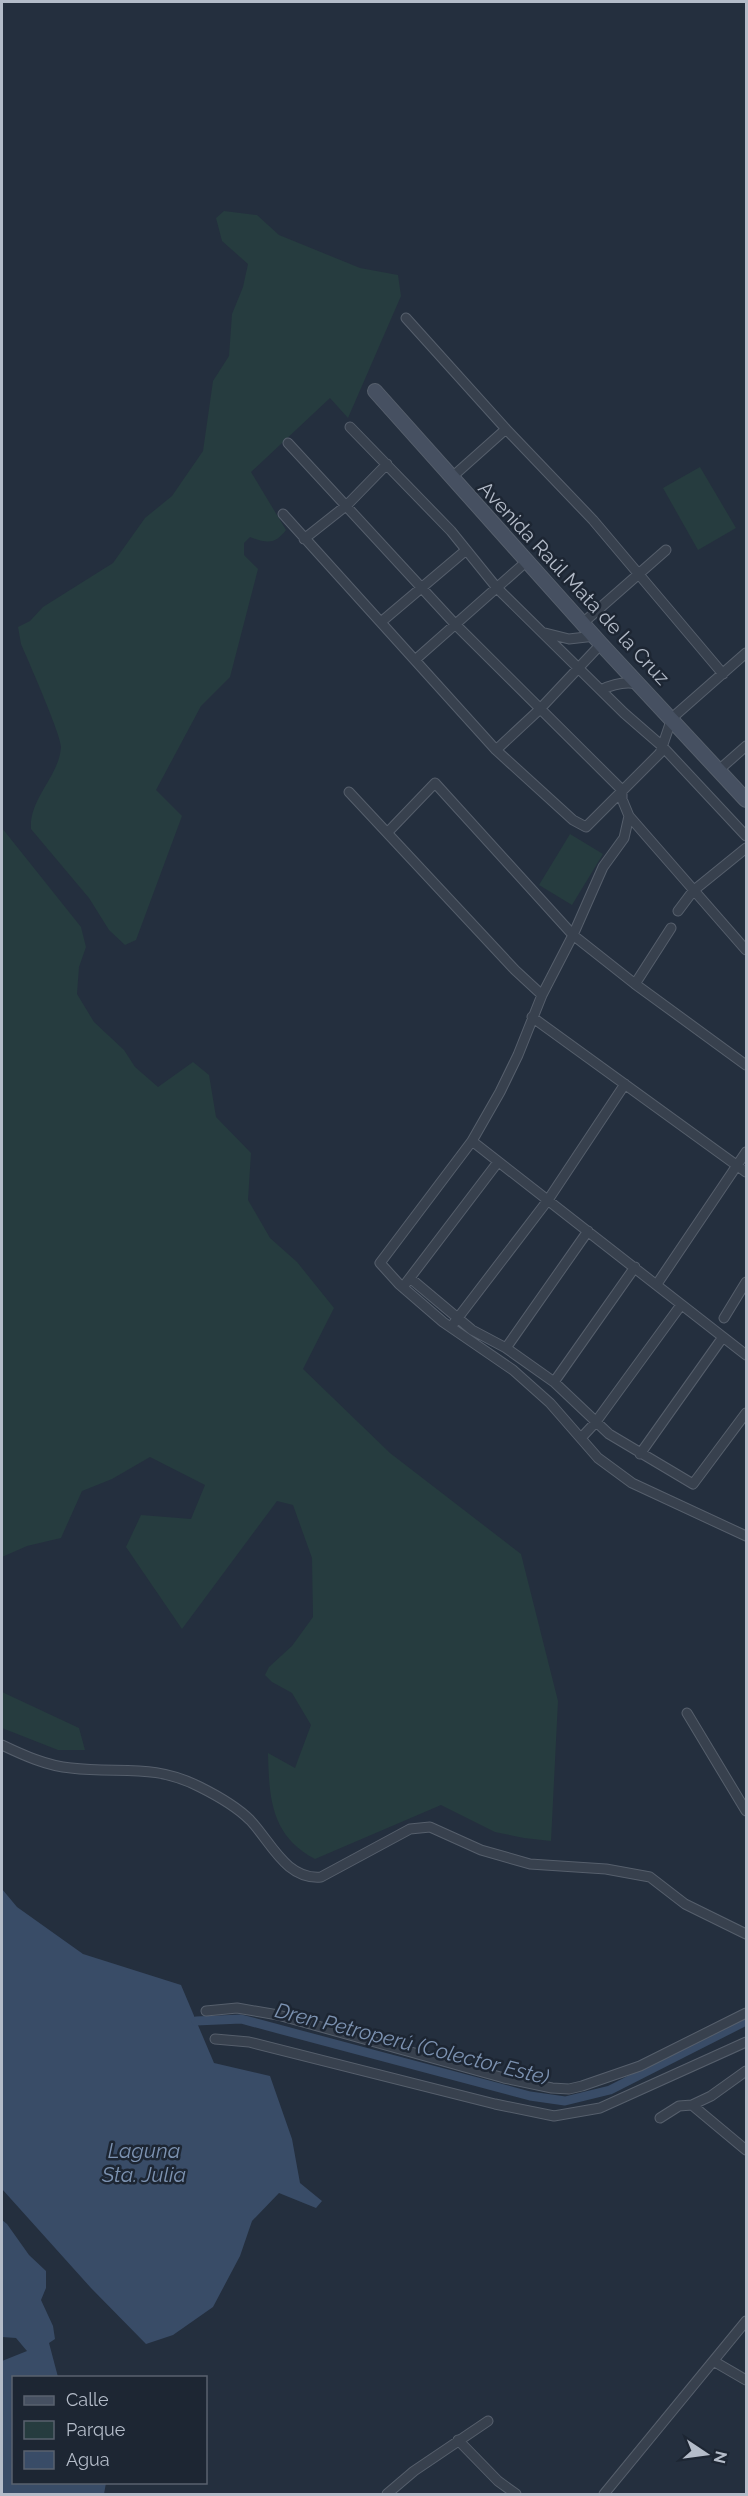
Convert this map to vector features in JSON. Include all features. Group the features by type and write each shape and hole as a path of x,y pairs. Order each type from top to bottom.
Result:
{"street":[{"path":"406,318 506,429 593,520 723,674"},
{"name":"Avenida Raúl Mata de la Cruz","path":"375,391 426,445 451,478 598,640 747,800"},
{"path":"350,427 451,531 497,588 662,746 747,836"},
{"path":"451,478 506,429"},
{"path":"288,442 455,624 622,790 622,799 629,816 747,950"},
{"path":"304,539 347,505 387,464"},
{"path":"283,514 496,750 573,820 586,827 660,753 672,718 747,653"},
{"path":"584,622 666,550"},
{"path":"381,622 465,551"},
{"path":"415,660 527,561"},
{"path":"543,632 553,637 598,640"},
{"path":"496,750 539,710 578,667 598,640"},
{"path":"601,690 627,682 640,685"},
{"path":"720,770 747,746"},
{"path":"388,832 435,783 573,935 635,984 747,1065"},
{"path":"349,792 515,970 542,995"},
{"path":"629,816 624,838 603,867 573,935 542,995 500,1092 472,1141 380,1263 403,1287 451,1328 513,1370 550,1403 598,1458 632,1484 747,1536"},
{"path":"678,911 693,891 747,848"},
{"path":"635,984 671,928"},
{"path":"532,1017 747,1172"},
{"path":"451,1328 548,1200 626,1084"},
{"path":"472,1141 747,1355"},
{"path":"657,1284 747,1152"},
{"path":"403,1287 498,1162"},
{"path":"506,1348 588,1231"},
{"path":"554,1382 635,1267"},
{"path":"410,1278 472,1330 506,1348 554,1382 595,1423 640,1454 693,1484 747,1413"},
{"path":"724,1318 747,1282"},
{"path":"581,1438 595,1423 681,1305"},
{"path":"640,1454 723,1337"},
{"path":"687,1713 747,1811"},
{"path":"2,1745 61,1767 142,1770 163,1772 183,1778 239,1810 287,1865 298,1874 305,1876 321,1877 410,1829 430,1827 482,1850 530,1864 606,1869 650,1876 685,1904 747,1934"},
{"path":"206,2011 237,2008 279,2015 504,2078 534,2085 569,2089 640,2066 747,2013"},
{"path":"215,2039 249,2042 516,2109 554,2115 600,2108 747,2042"},
{"path":"660,2118 679,2106 692,2105 727,2086 747,2071"},
{"path":"692,2105 747,2150"},
{"path":"604,2494 747,2321"},
{"path":"715,2362 747,2380"},
{"path":"387,2494 414,2471 488,2421"},
{"path":"458,2440 509,2493"}],"green space":[{"path":"224,211 257,215 279,235 360,268 398,275 401,296 348,418 330,398 251,472 286,530 274,540 261,541 250,537 244,543 244,555 258,569 230,677 201,706 156,790 182,816 136,940 125,945 109,930 89,898 31,829 35,807 55,768 61,747 51,714 21,644 18,627 30,621 43,607 113,563 145,518 172,496 203,451 213,381 229,356 232,314 243,287 248,264 222,241 216,218"},
{"path":"700,467 736,528 698,550 663,488"},
{"path":"2,828 81,927 86,947 79,967 77,994 94,1022 124,1050 135,1067 158,1087 193,1062 209,1075 216,1117 251,1153 248,1200 270,1238 297,1262 334,1308 303,1369 390,1453 521,1554 558,1701 551,1841 495,1832 441,1805 315,1859 300,1850 289,1839 275,1814 268,1753 295,1768 311,1725 292,1693 272,1682 265,1675 269,1667 292,1646 313,1617 312,1558 293,1505 277,1501 182,1629 126,1547 141,1515 191,1519 205,1485 150,1457 112,1479 82,1491 61,1538 27,1546 2,1557"},
{"path":"570,834 603,854 572,905 539,885"},
{"path":"2,1692 79,1728 85,1750 58,1750 2,1728"}],"water":[{"name":"Laguna Sta. Julia","path":"2,1889 17,1907 83,1954 181,1985 214,2063 270,2076 292,2139 300,2183 322,2201 316,2208 279,2193 252,2221 240,2256 213,2307 173,2335 146,2344 91,2288 2,2189"},
{"path":"2,2220 29,2255 46,2271 46,2288 41,2300 53,2326 55,2339 49,2343 58,2376 12,2376 12,2484 106,2484 104,2494 2,2494 2,2361 27,2351 16,2338 2,2337"}],"waterway":[{"name":"Dren Petroperú (Colector Este)","path":"196,2021 241,2019 530,2096 565,2101 610,2090 746,2021"}]}
